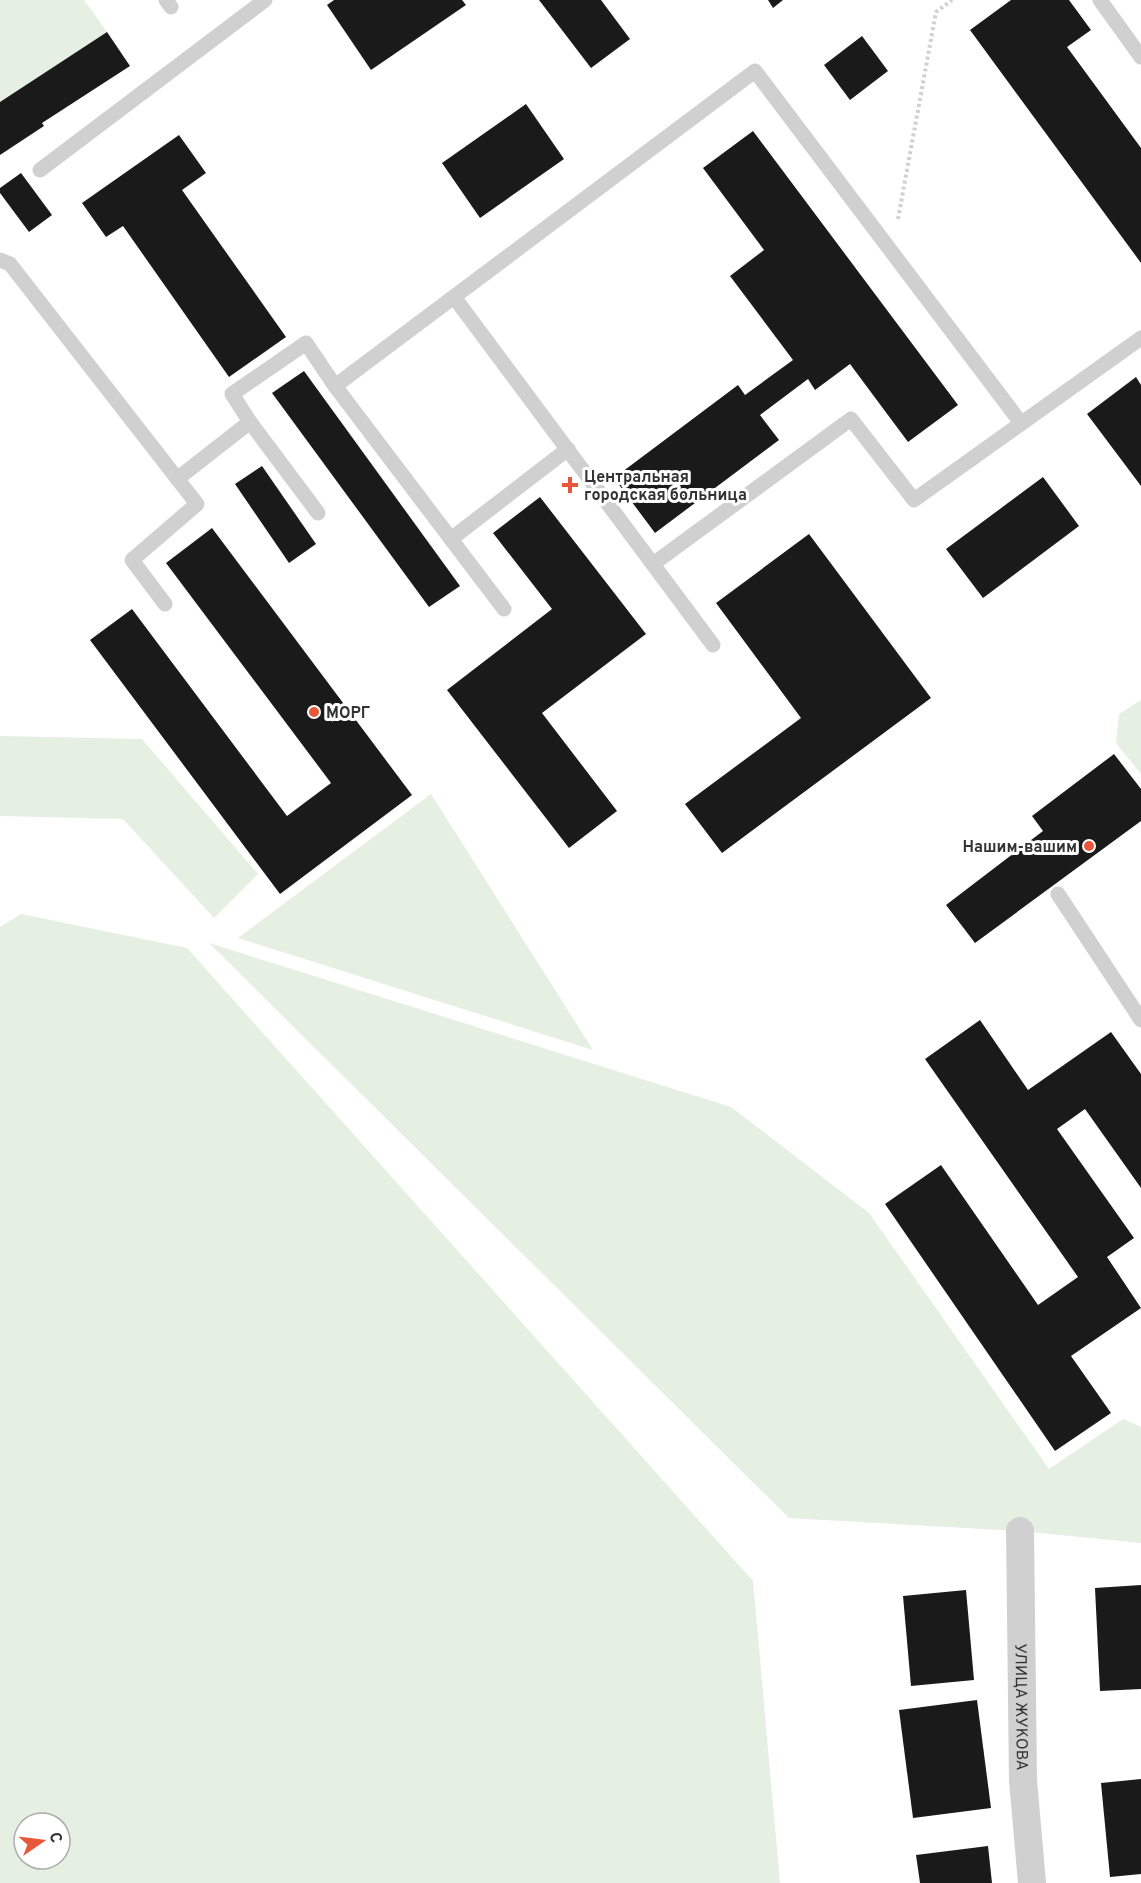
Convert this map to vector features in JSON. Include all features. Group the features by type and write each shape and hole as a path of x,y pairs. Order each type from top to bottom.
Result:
{"street":[{"name":"УЛИЦА ЖУКОВА","path":"1020,1531 1023,1780 1032,1883"}],"lane":[{"path":"40,170 265,0"},
{"path":"1100,0 1141,57"},
{"path":"335,386 755,71 1021,423"},
{"path":"0,260 10,264 197,504 132,560 165,604"},
{"path":"454,297 713,645"},
{"path":"653,564 851,419 914,500 1141,338"},
{"path":"318,513 250,422 232,394 306,343 335,386 504,609"},
{"path":"177,479 250,422"},
{"path":"451,539 568,449"},
{"path":"1058,894 1141,1020"}],"path":[{"path":"892,252 936,12 952,0"}],"shaded area":[{"path":"0,0 84,0 107,32 0,102"},
{"path":"1141,700 1141,774 1116,743 1119,714"},
{"path":"0,736 142,739 258,874 214,918 123,819 0,816"},
{"path":"431,794 593,1050 238,938"},
{"path":"21,914 187,948 753,1581 780,1883 0,1883 0,927"},
{"path":"209,943 731,1107 869,1213 1049,1469 1123,1419 1141,1427 1141,1543 1020,1531 789,1518"}],"building":[{"path":"334,0 462,0 466,5 371,70 327,5"},
{"path":"539,0 601,0 630,39 591,68"},
{"path":"768,0 783,0 773,8"},
{"path":"1011,0 1069,0 1091,30 1067,47 1141,148 1141,263 970,30"},
{"path":"107,32 130,66 42,123 44,126 0,155 0,102"},
{"path":"862,36 888,71 850,100 824,65"},
{"path":"526,104 564,159 480,218 442,163"},
{"path":"753,131 958,405 908,442 850,364 815,390 808,379 760,415 779,440 655,533 614,478 738,385 745,395 793,360 730,276 764,250 703,168"},
{"path":"179,135 206,173 182,190 286,337 229,377 123,226 106,237 82,203"},
{"path":"21,173 52,215 29,232 0,193 0,188"},
{"path":"304,371 460,586 429,607 272,393"},
{"path":"1136,377 1141,385 1141,486 1087,414"},
{"path":"262,466 316,544 289,563 235,484"},
{"path":"1043,477 1079,526 983,598 946,549"},
{"path":"540,497 646,634 542,713 617,811 569,848 447,690 552,609 493,533"},
{"name":"МОРГ","path":"212,528 412,795 280,894 90,640 132,609 287,816 331,783 166,563"},
{"path":"809,534 931,698 722,853 685,804 801,718 716,603"},
{"path":"1114,754 1141,789 1141,821 975,943 946,905 1043,831 1032,816"},
{"path":"980,1020 1028,1090 1111,1032 1141,1074 1141,1188 1085,1109 1057,1129 1134,1238 1107,1257 1141,1308 1071,1356 1111,1413 1055,1451 885,1204 941,1165 1038,1305 1078,1277 925,1059"},
{"path":"1141,1585 1141,1689 1100,1691 1095,1588"},
{"path":"966,1590 974,1680 911,1686 903,1596"},
{"path":"977,1700 991,1808 913,1818 899,1710"},
{"path":"1141,1779 1141,1874 1110,1877 1101,1783"},
{"path":"988,1846 992,1883 920,1883 916,1855"}],"place":[{"name":"Центральная городская больница","path":"570,485"},
{"name":"МОРГ","path":"314,712"},
{"name":"Нашим-вашим","path":"1089,846"}]}
